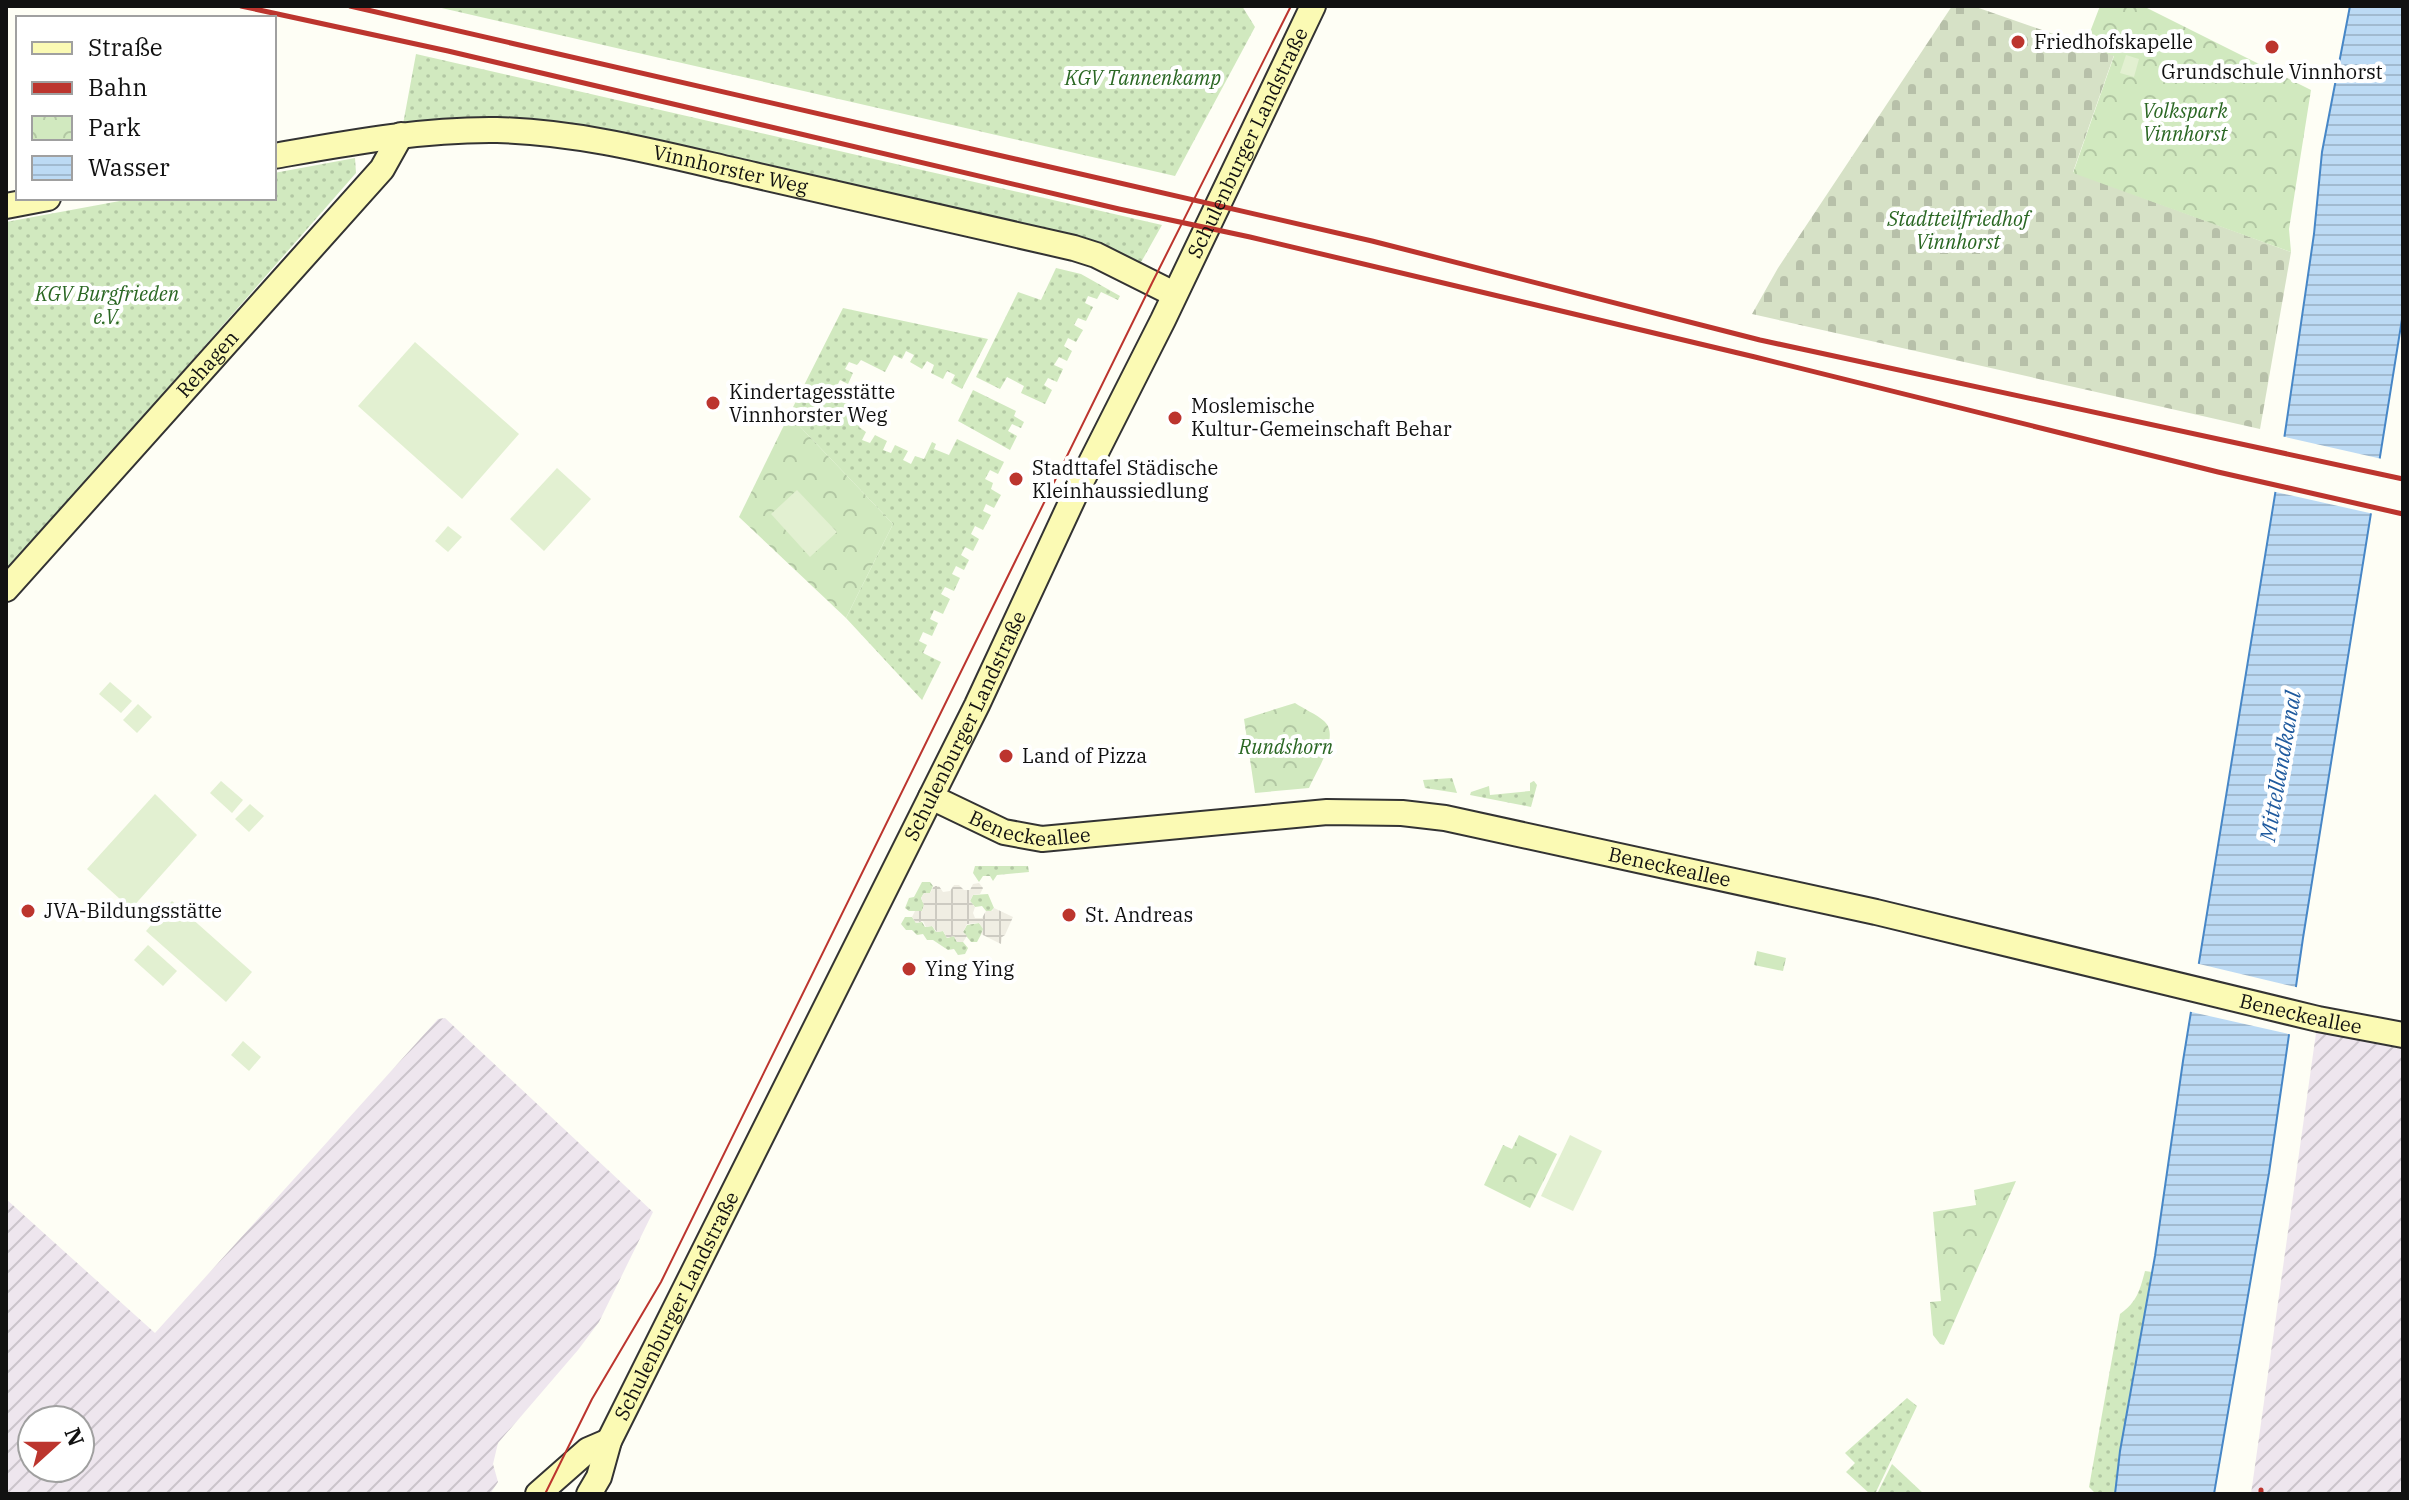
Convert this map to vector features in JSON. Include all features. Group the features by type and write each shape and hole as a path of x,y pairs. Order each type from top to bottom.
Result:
{"street":[{"name":"Schulenburger Landstraße","path":"589,1494 599,1477 609,1441 931,797 1313,6"},
{"name":"Vinnhorster Weg","path":"276,156 401,135 501,130 583,139 1074,248 1096,255 1174,294"},
{"name":"Rehagen","path":"6,589 382,169 401,135"},
{"path":"6,206 38,200"},
{"name":"Beneckeallee","path":"931,797 1004,832 1042,839 1327,812 1402,813 1445,818 1876,912 2320,1020 2403,1035"},
{"name":"Schulenburger Landstraße","path":"538,1494 588,1450 609,1441"}],"shaded area":[{"path":"979,883 983,888 980,894 973,895 970,901 975,907 975,918 982,918 986,911 994,908 1013,917 1001,944 981,934 983,929 979,923 967,924 963,932 967,936 963,942 957,942 954,936 947,938 943,931 926,927 923,921 916,923 912,917 915,911 922,911 924,905 921,898 924,893 930,893 934,886 939,886 943,892 950,891 954,885 970,890 973,884"},
{"path":"445,1018 653,1212 599,1322 498,1443 493,1464 498,1482 490,1494 6,1494 6,1199 155,1333 438,1019"},
{"path":"2318,1019 2403,1035 2403,1494 2251,1494"}],"green space":[{"name":"KGV Tannenkamp","path":"433,6 1242,6 1255,27 1175,176"},
{"name":"Stadtteilfriedhof Vinnhorst","path":"1952,6 1973,6 2114,55 2073,172 2291,252 2260,429 1752,314 1778,268"},
{"name":"Volkspark Vinnhorst","path":"2100,6 2143,6 2311,90 2289,229 2291,252 2073,173 2114,56 2085,45"},
{"path":"416,54 1162,225 1135,273 636,149 401,135"},
{"path":"2126,55 2139,59 2134,77 2120,73"},
{"name":"KGV Burgfrieden e.V.","path":"355,158 356,173 6,573 6,222 125,200 276,200 276,173"},
{"path":"1056,268 1081,274 1120,296 1118,300 1101,292 1097,299 1088,296 1085,303 1093,307 1086,321 1078,318 1074,325 1083,330 1076,342 1068,338 1064,346 1072,351 1067,361 1059,357 1054,365 1063,369 1057,382 1048,378 1044,385 1052,390 1045,404 1021,393 1024,386 1007,377 1000,389 976,377 1018,292 1041,300"},
{"path":"843,308 988,339 962,389 951,383 955,375 947,371 943,379 931,373 934,365 927,361 922,369 910,362 914,355 906,351 902,359 894,355 885,372 861,360 857,365 849,362 845,369 853,373 848,384 840,380 836,388 844,392 842,399 866,411 859,427 866,432 862,440 870,443 875,435 887,441 883,450 891,453 895,445 908,451 903,460 911,464 915,456 924,459 932,442 936,444 934,449 949,455 957,439 1004,462 998,474 990,470 985,479 993,483 991,489 1001,495 994,508 986,504 983,511 991,515 983,530 975,526 971,534 979,539 973,551 965,547 961,555 969,560 964,570 956,566 952,574 960,578 954,591 945,587 941,594 950,599 943,614 934,610 930,619 938,623 932,636 923,632 919,641 927,645 923,653 941,662 922,700 846,618 893,524 789,415"},
{"path":"415,342 519,434 462,499 358,406"},
{"path":"973,390 1016,411 1014,416 1024,422 1021,428 1012,424 1008,431 1017,436 1010,450 958,421"},
{"path":"789,415 893,524 846,618 739,517"},
{"path":"557,468 591,499 544,551 510,519"},
{"path":"797,490 837,532 810,557 771,514"},
{"path":"448,526 462,537 448,552 435,541"},
{"path":"110,682 132,701 121,713 99,694"},
{"name":"Rundshorn","path":"1295,703 1321,718 1329,727 1329,744 1321,763 1309,788 1255,793 1244,719"},
{"path":"138,704 152,717 137,733 123,720"},
{"path":"1452,778 1457,793 1425,788 1423,780"},
{"path":"221,781 243,800 232,813 210,793"},
{"path":"1534,781 1537,785 1531,807 1470,795 1489,786 1490,795 1530,791 1530,783"},
{"path":"155,794 197,835 131,909 87,869"},
{"path":"250,804 264,816 249,832 235,819"},
{"path":"975,866 1028,866 1029,872 997,875 993,881 990,876 983,876 979,882 973,873"},
{"path":"922,882 930,882 933,886 930,893 924,893 921,898 924,905 922,911 909,911 905,908 909,898 914,897"},
{"path":"988,894 994,908 991,911 986,911 982,906 975,907 970,901 973,895"},
{"path":"172,901 252,972 226,1002 146,931"},
{"path":"905,917 912,917 916,923 922,922 925,927 932,926 936,932 943,931 947,938 954,936 957,942 963,942 968,948 965,954 958,955 954,949 948,950 933,940 927,940 923,934 906,930 901,924"},
{"path":"979,923 984,929 977,942 971,942 963,932 967,925"},
{"path":"148,945 177,971 163,986 134,960"},
{"path":"1757,951 1786,958 1783,971 1754,965"},
{"path":"243,1041 261,1057 249,1071 231,1055"},
{"path":"1519,1135 1557,1154 1530,1208 1484,1185 1503,1145 1512,1149"},
{"path":"1570,1135 1602,1151 1573,1211 1541,1196"},
{"path":"2016,1181 1944,1345 1940,1344 1933,1335 1930,1302 1941,1301 1933,1212 1976,1205 1974,1190"},
{"path":"2145,1271 2152,1272 2115,1494 2096,1494 2089,1487 2120,1314 2137,1295"},
{"path":"1907,1398 1917,1406 1875,1494 1870,1494 1846,1472 1855,1463 1845,1453"},
{"path":"1892,1464 1924,1494 1877,1494"}],"water":[{"name":"Mittellandkanal","path":"2350,6 2403,6 2403,313 2303,938 2269,1173 2214,1494 2115,1494 2285,433 2314,234 2322,152"}],"pier":[{"path":"2281,436 2382,459 2374,514 2271,491"},
{"path":"2195,963 2300,988 2293,1035 2187,1011"}],"tram line":[{"path":"545,1494 592,1399 661,1282 1291,6"}],"railway":[{"path":"241,6 1250,237 2403,514"},
{"path":"350,6 1372,241 1760,340 2403,479"}],"place":[{"name":"Friedhofskapelle","path":"2018,42"},
{"name":"Grundschule Vinnhorst","path":"2272,47"},
{"name":"Kindertagesstätte Vinnhorster Weg","path":"713,403"},
{"name":"Moslemische Kultur-Gemeinschaft Behar","path":"1175,418"},
{"name":"Stadttafel Städische Kleinhaussiedlung","path":"1016,479"},
{"name":"Land of Pizza","path":"1006,756"},
{"name":"JVA-Bildungsstätte","path":"28,911"},
{"name":"St. Andreas","path":"1069,915"},
{"name":"Ying Ying","path":"909,969"}]}
